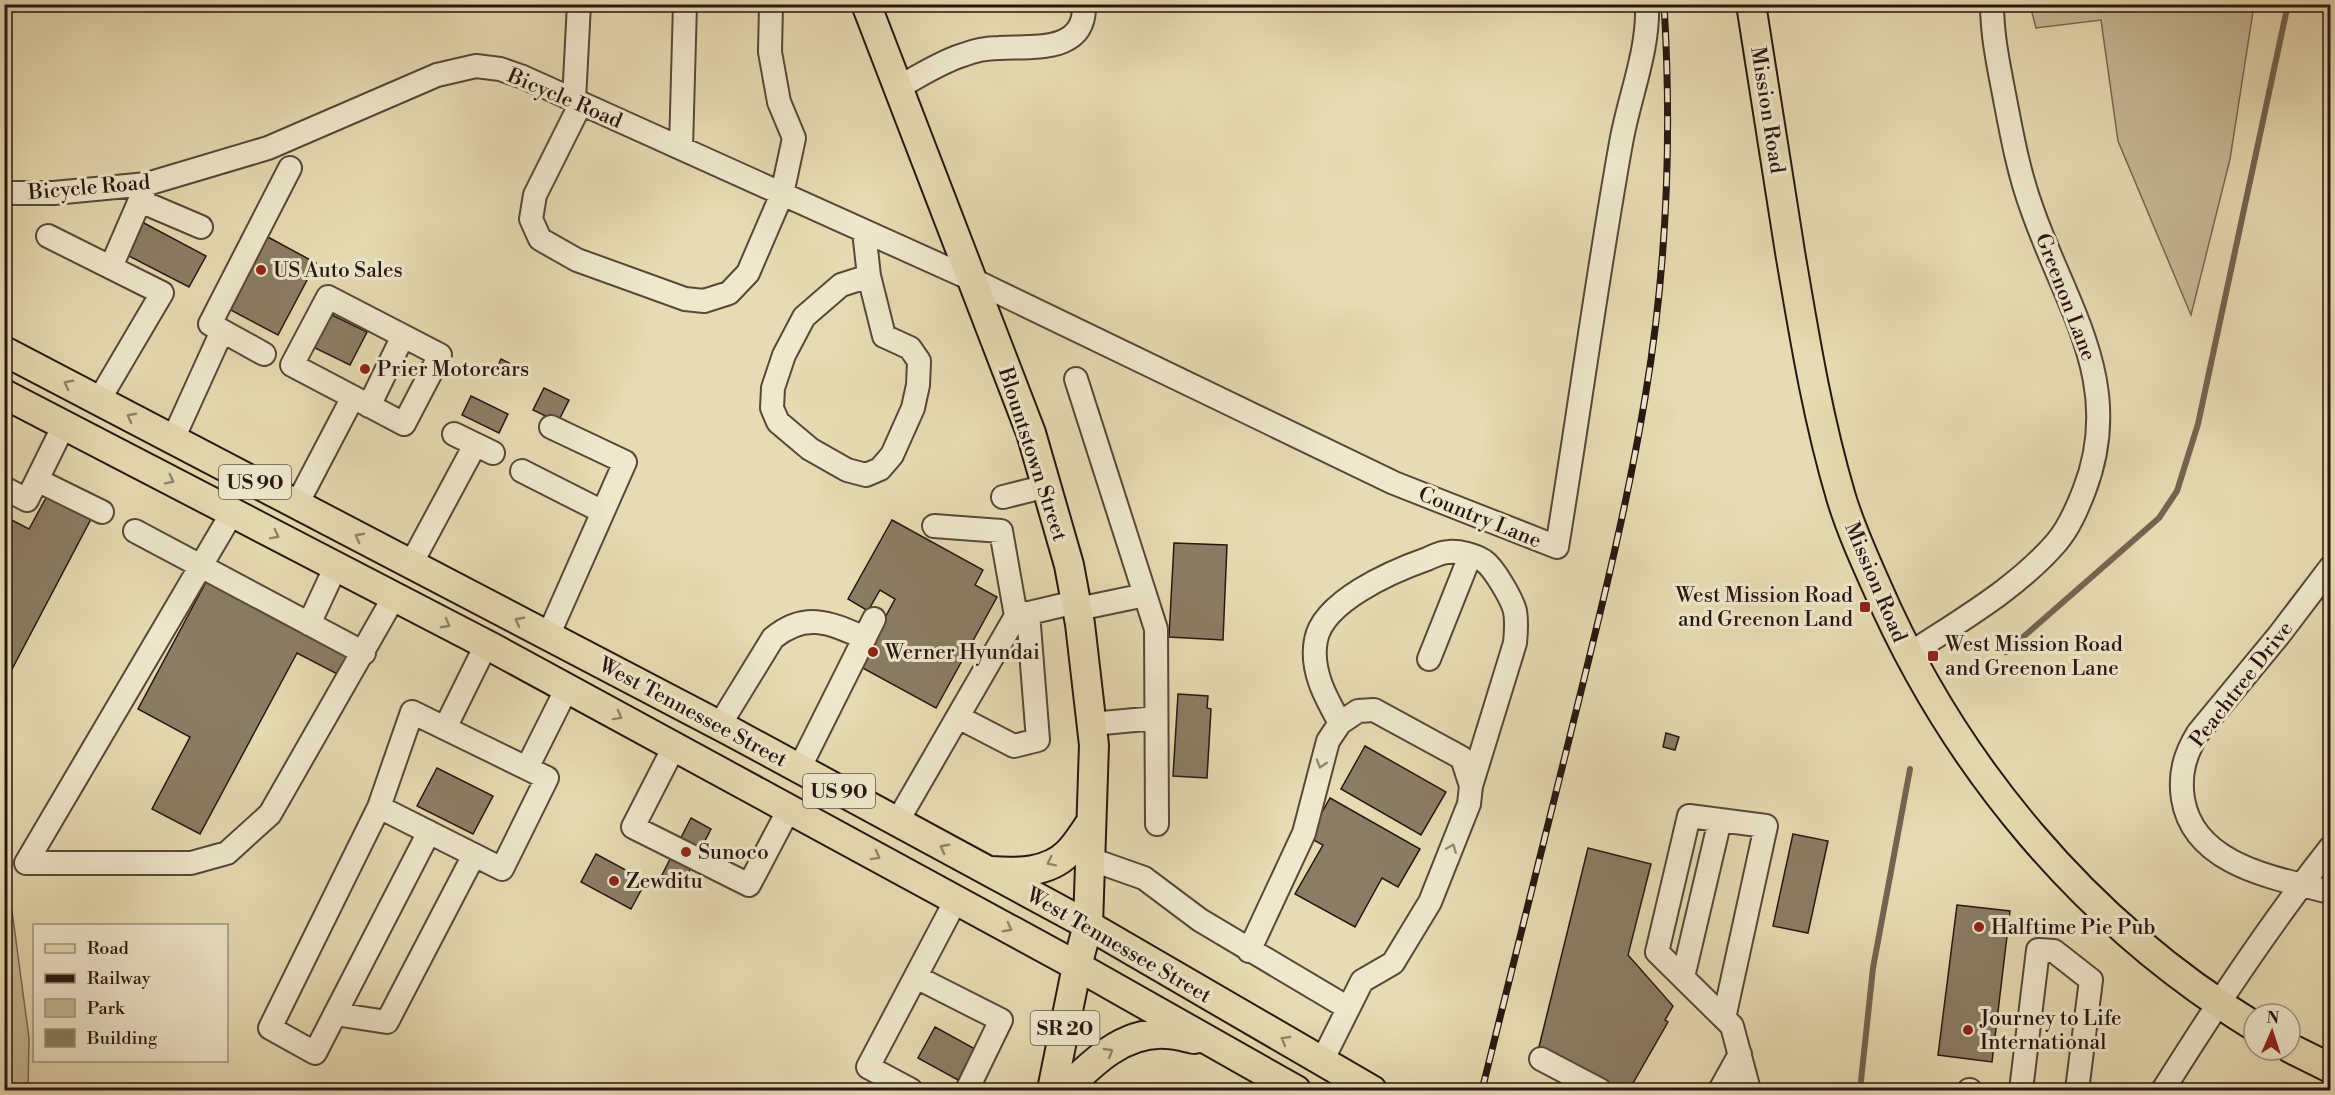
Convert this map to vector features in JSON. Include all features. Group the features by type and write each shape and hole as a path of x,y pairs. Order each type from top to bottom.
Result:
{"main road":[{"name":"Blountstown Street","path":"866,4 1031,433 1070,565 1094,745 1088,925"},
{"name":"Mission Road","path":"1751,4 1800,309 1821,423 1857,543 1908,655 1975,765 2035,840 2084,893 2146,949 2217,1004 2242,1019"},
{"name":"West Tennessee Street","path":"4,351 719,726 1088,925 1372,1090"},
{"name":"West Tennessee Street","path":"4,394 567,688 1077,966 1296,1090"},
{"path":"394,597 411,564"},
{"path":"988,871 1028,873 1050,864 1068,854 1091,822"},
{"name":"SR 20","path":"1052,1090 1077,966 1088,925"},
{"path":"1065,1090 1095,1060 1141,1036 1165,1034 1211,1042"},
{"path":"2302,1054 2331,1068"}],"street":[{"path":"579,4 578,102 535,195 531,219 540,239 577,260 685,298 704,301 729,293 748,273 783,194 794,138 779,102 770,52 771,4"},
{"path":"681,148 685,4"},
{"path":"897,88 962,55 997,48 1038,48 1063,42 1075,34 1079,27 1083,19 1084,4"},
{"name":"Country Lane","path":"972,279 1394,483 1557,547 1621,141 1648,19 1647,4"},
{"name":"Greenon Lane","path":"1908,655 2000,594 2024,575 2057,542 2076,512 2090,476 2097,446 2099,421 2096,378 2086,341 2031,208 2011,132 1996,54 1992,4"},
{"name":"Bicycle Road","path":"4,193 144,193 268,148 437,75 476,66 500,69 524,77 972,279"},
{"path":"264,354 210,324 290,168"},
{"path":"111,267 144,193 201,227"},
{"path":"864,231 869,276 884,336 910,348 919,361 918,385 913,408 892,455 880,469 866,475 847,470 810,449 778,422 772,408 774,388 784,355 804,317 841,285 869,276"},
{"path":"48,236 162,293 99,400"},
{"path":"328,297 440,356 404,424 361,401 292,365 328,297"},
{"path":"173,439 222,332"},
{"path":"297,504 403,336"},
{"path":"1076,379 1156,629 1157,824"},
{"path":"4,488 27,500 64,425"},
{"path":"548,636 625,462 551,428"},
{"path":"411,564 484,449 454,434"},
{"path":"522,471 603,512"},
{"path":"38,480 102,512"},
{"path":"1003,497 1047,486"},
{"path":"232,513 26,863 190,862 227,853 270,814 394,597"},
{"path":"934,526 1001,531 1022,614 1038,740 1014,746 958,717"},
{"path":"135,531 364,652"},
{"path":"1322,1061 1362,981 1394,963 1430,902 1469,804 1472,786 1515,643 1516,627 1515,610 1494,573 1484,561 1461,552 1446,552 1405,566 1374,582 1329,615 1320,628 1316,641 1315,665 1324,694 1340,723"},
{"path":"1429,659 1470,556"},
{"path":"309,624 336,566"},
{"name":"Peachtree Drive","path":"2301,884 2252,870 2211,849 2196,833 2185,813 2182,770 2188,750 2198,733 2331,568"},
{"path":"897,822 958,717 1022,614 1145,595"},
{"path":"719,726 773,638 783,629 806,622 821,621 869,629 799,769"},
{"path":"446,728 486,645"},
{"path":"527,768 567,688"},
{"path":"1249,951 1304,832 1328,741 1340,723 1358,711 1374,710 1462,758 1472,786"},
{"path":"379,807 429,832 502,869 547,778 412,712 379,807 270,1028 315,1053 429,832"},
{"path":"1092,724 1156,718"},
{"path":"674,747 633,828 749,885 789,809"},
{"path":"1724,1018 1766,826 1689,816 1657,952 1732,1026 1749,1090"},
{"path":"1683,977 1720,820"},
{"path":"2163,1090 2217,1004 2301,884 2331,848"},
{"path":"335,1014 387,1022 474,855"},
{"path":"1090,859 1144,878 1200,920 1347,1008"},
{"path":"2301,884 2331,892"},
{"path":"911,1090 868,1067 956,900"},
{"path":"2021,1090 2038,950 2054,951 2091,980 2077,1090"},
{"path":"916,977 1001,1020 967,1090"},
{"path":"1720,1090 1740,1054"},
{"path":"1541,1059 1600,1090"}],"green space":[{"path":"2030,5 2254,5 2230,159 2191,315 2118,141 2101,20 2036,28"},
{"path":"4,907 12,911 29,1038 28,1090 5,1090"}],"building":[{"path":"142,222 206,256 189,287 125,254"},
{"path":"266,236 316,263 278,335 227,308"},
{"path":"330,314 367,332 350,365 313,347"},
{"path":"501,359 517,367 511,377 496,370"},
{"path":"544,388 569,400 558,422 533,410"},
{"path":"471,396 508,414 499,433 462,415"},
{"path":"47,496 91,519 11,671 4,668 4,516 29,529"},
{"path":"892,520 983,570 975,585 997,597 936,708 859,666 895,599 880,590 868,611 848,599"},
{"path":"1174,543 1227,545 1223,640 1169,637"},
{"path":"206,582 354,660 345,678 297,653 200,834 152,809 190,737 138,709"},
{"path":"1178,694 1208,696 1207,708 1211,709 1207,778 1173,776"},
{"path":"1666,733 1679,737 1675,750 1663,747"},
{"path":"1365,746 1446,792 1421,835 1341,789"},
{"path":"437,768 493,796 473,834 417,806"},
{"path":"1330,798 1420,849 1398,887 1382,878 1355,927 1295,894 1323,845 1308,837"},
{"name":"Sunoco","path":"691,818 711,829 682,885 662,875"},
{"path":"1793,834 1828,841 1808,933 1773,926"},
{"path":"1588,848 1651,864 1628,955 1673,1006 1665,1020 1668,1022 1629,1090 1607,1090 1538,1051"},
{"name":"Zewditu","path":"596,854 646,881 631,909 581,882"},
{"path":"1957,905 2010,911 1992,1062 1938,1055"},
{"path":"935,1027 975,1049 958,1080 918,1058"}],"waterway":[{"path":"2006,652 2159,518 2177,491 2198,424 2288,4"},
{"path":"1860,1090 1873,968 1910,769"}],"railway":[{"path":"1482,1090 1600,612 1620,527 1645,398 1658,300 1666,201 1668,103 1664,4"}],"place":[{"name":"US Auto Sales","path":"261,270"},
{"name":"Prier Motorcars","path":"365,369"},
{"name":"West Mission Road and Greenon Land","path":"1865,607"},
{"name":"Werner Hyundai","path":"873,652"},
{"name":"West Mission Road and Greenon Lane","path":"1933,656"},
{"name":"Sunoco","path":"686,852"},
{"name":"Zewditu","path":"614,881"},
{"name":"Halftime Pie Pub","path":"1979,927"},
{"name":"Journey to Life International","path":"1968,1030"}]}
